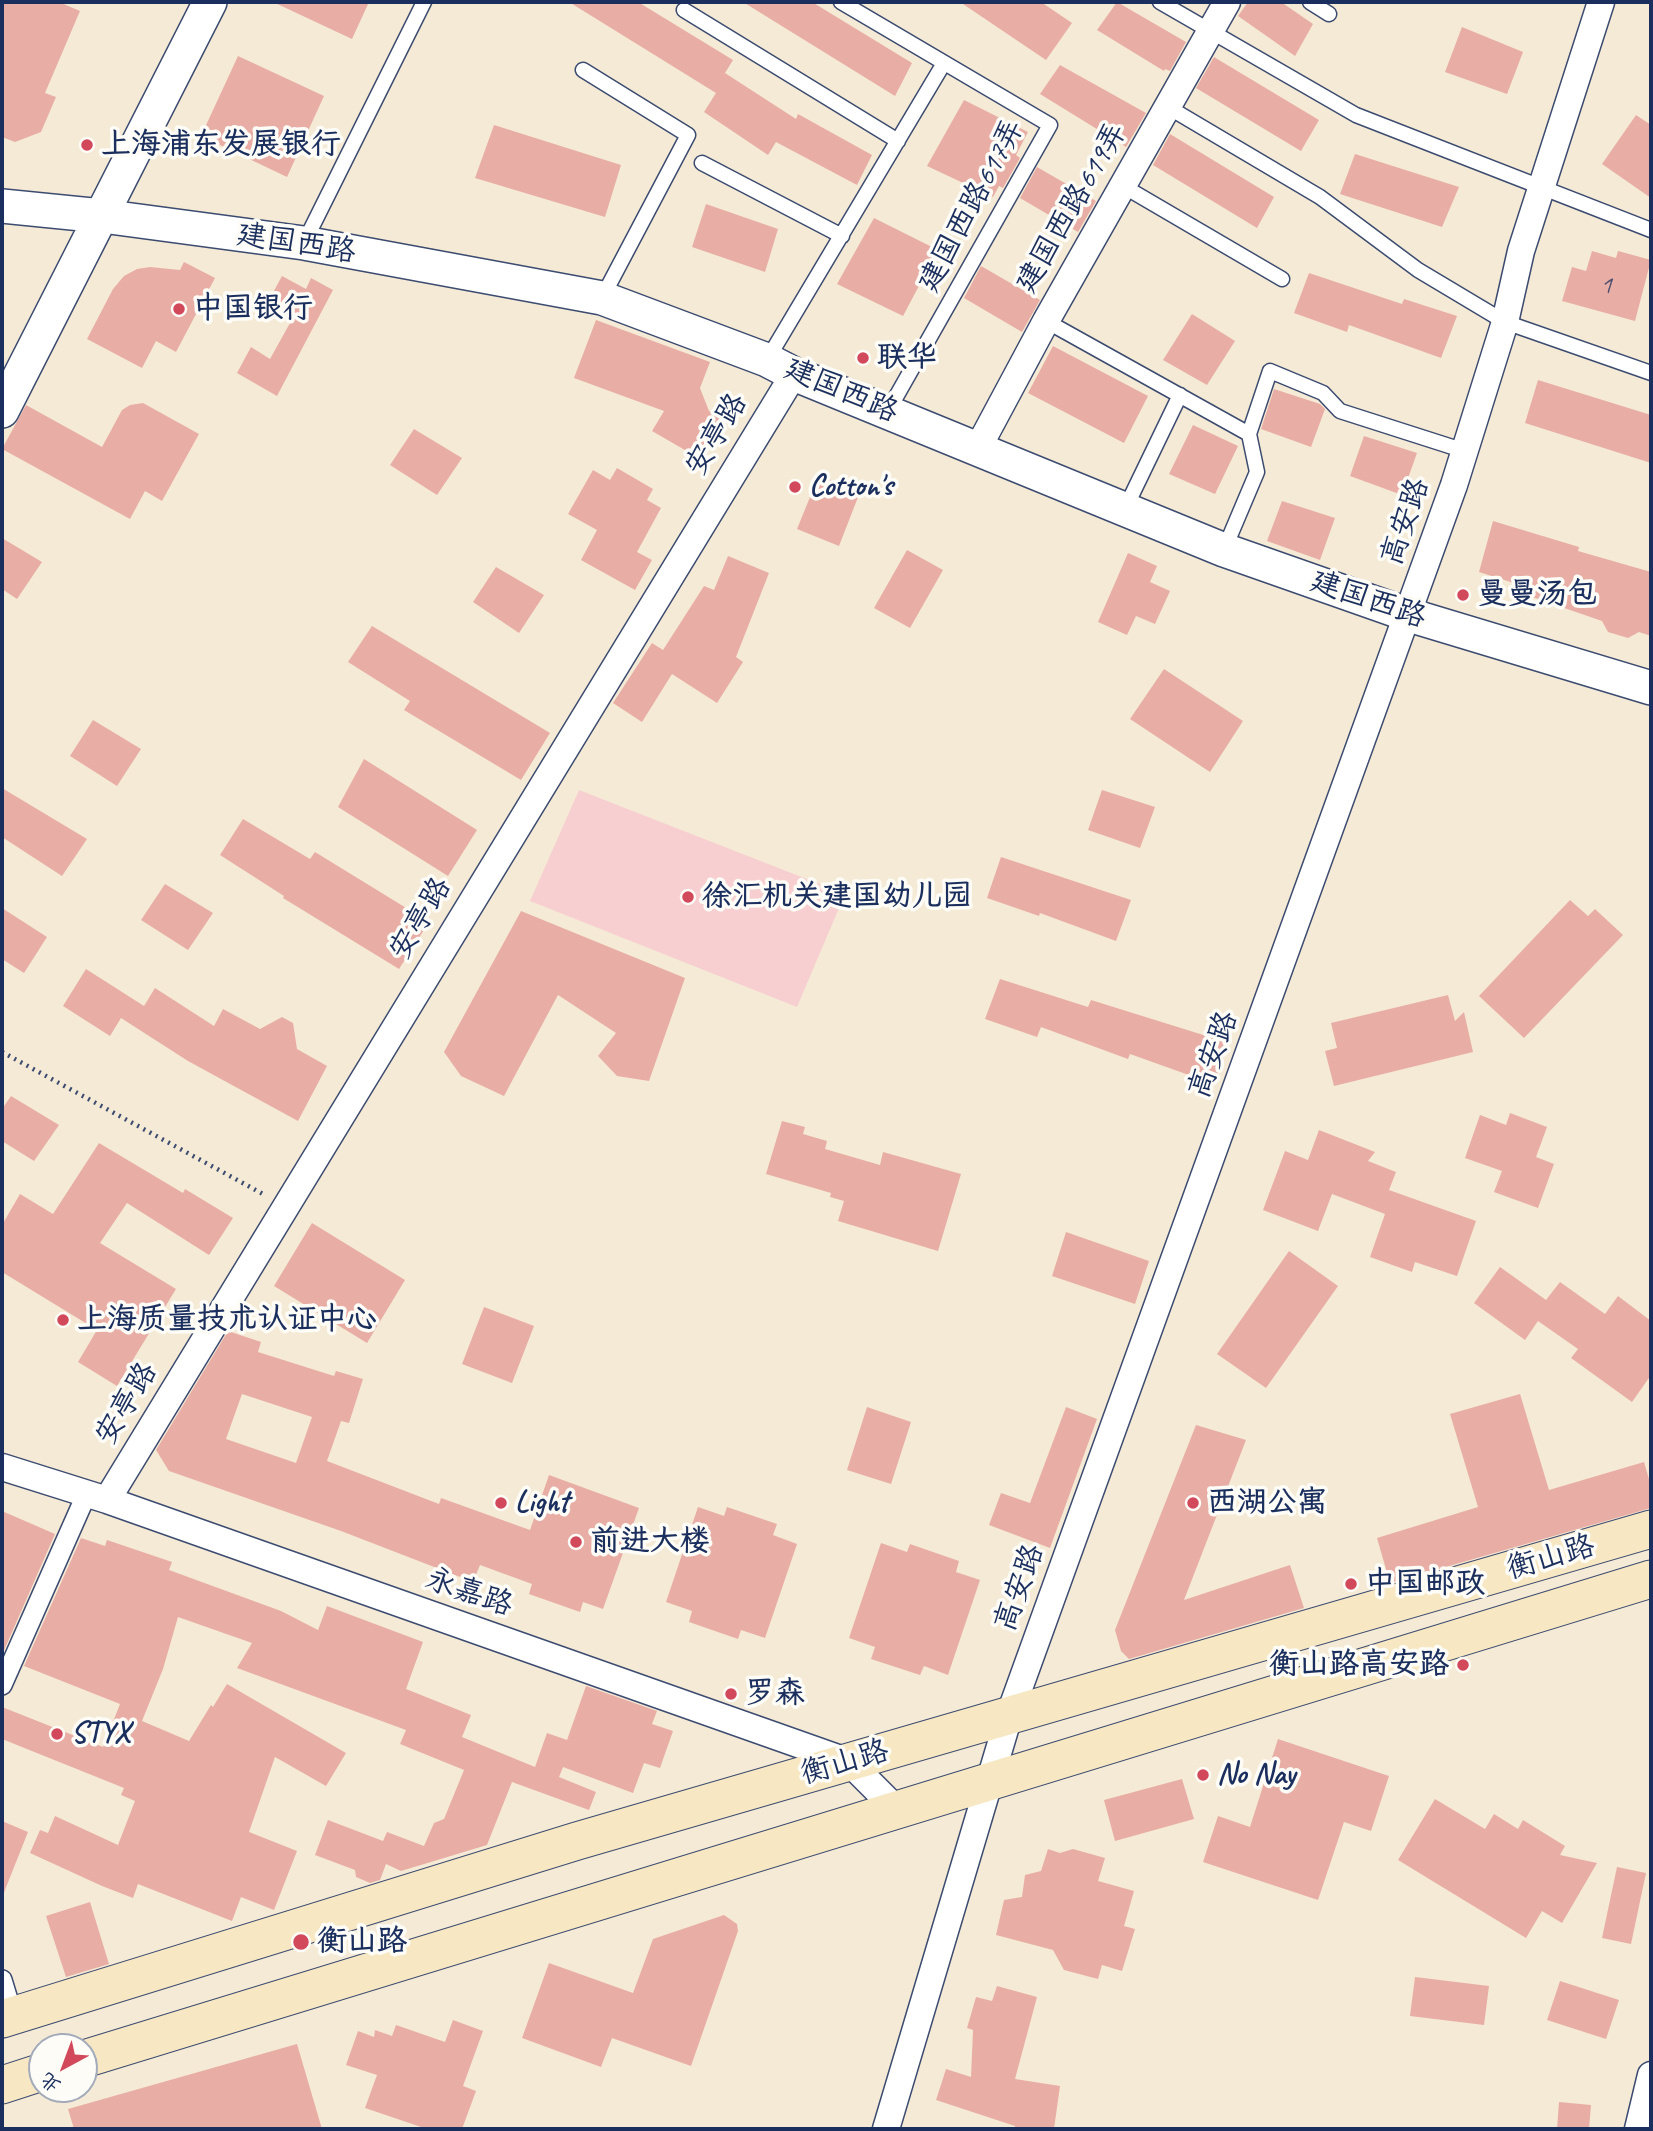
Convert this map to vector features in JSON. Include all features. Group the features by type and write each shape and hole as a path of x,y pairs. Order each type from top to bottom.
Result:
{"main road":[{"name":"衡山路","path":"7,2018 577,1842 1651,1529"},
{"name":"衡山路","path":"98,2055 1651,1579"},
{"path":"2,2085 28,2077"}],"street":[{"path":"2,411 210,2"},
{"name":"建国西路619弄","path":"978,448 1046,321 1227,2"},
{"name":"高安路","path":"886,2129 1009,1716 1409,615 1465,451 1505,322 1521,251 1601,2"},
{"name":"建国西路","path":"2,206 102,216 304,243 603,298 780,367 1224,550 1409,615 1651,688"},
{"name":"安亭路","path":"97,1496 285,1206 780,367"},
{"name":"永嘉路","path":"2,1467 97,1496 849,1762 897,1810"},
{"path":"2,1685 97,1496"},
{"path":"2,1980 7,2018"},
{"path":"1638,2129 1651,2076"}],"lane":[{"path":"304,243 424,2"},
{"name":"建国西路617弄","path":"841,2 1050,125 888,411"},
{"path":"1160,2 1356,115 1651,230"},
{"path":"1310,2 1329,14"},
{"path":"684,10 898,141"},
{"path":"780,367 842,236 944,63"},
{"path":"583,70 688,135 603,298"},
{"path":"1168,107 1320,197 1418,270 1505,322 1651,373"},
{"path":"702,163 842,236"},
{"path":"1123,186 1282,279"},
{"path":"1046,321 1249,434"},
{"path":"1224,550 1257,472 1249,434 1270,371 1323,393 1340,411 1465,451"},
{"path":"1125,509 1180,396"}],"path":[{"path":"2,1052 285,1206"}],"shaded area":[{"name":"徐汇机关建国幼儿园","path":"579,790 845,894 797,1007 530,901"}],"building":[{"path":"2,2 59,2 80,11 45,93 56,97 41,132 15,142 2,137"},
{"path":"273,2 369,2 352,39"},
{"path":"569,2 638,2 733,60 725,73 796,119 798,114 872,155 857,185 776,142 768,155 704,112 716,93"},
{"path":"743,2 812,2 912,63 895,96"},
{"path":"960,2 1041,2 1072,23 1046,60"},
{"path":"1117,2 1186,42 1170,71 1164,71 1097,30"},
{"path":"1248,2 1281,2 1313,24 1295,56 1238,16"},
{"path":"1462,27 1523,52 1507,94 1445,72"},
{"path":"238,56 324,96 287,177 201,136"},
{"path":"1214,57 1319,120 1301,151 1196,88"},
{"path":"1060,65 1146,113 1126,147 1040,94"},
{"path":"964,100 1028,132 1016,155 1020,158 1003,188 999,186 993,197 927,166"},
{"path":"1636,115 1651,125 1651,198 1602,164"},
{"path":"494,125 621,165 605,217 475,178"},
{"path":"1170,134 1274,197 1257,228 1153,165"},
{"path":"1355,154 1459,187 1442,227 1340,194"},
{"path":"1037,167 1096,201 1078,232 1020,198"},
{"path":"706,204 778,229 765,272 692,247"},
{"path":"874,218 938,250 903,316 837,284"},
{"path":"1592,251 1616,258 1618,251 1651,260 1635,321 1562,301 1572,267 1586,271"},
{"path":"184,262 215,278 176,352 156,341 142,368 87,339 113,289 124,276 137,269 150,267 180,270"},
{"path":"981,266 1040,300 1022,332 964,298"},
{"path":"1309,273 1402,304 1404,299 1457,316 1441,358 1349,325 1347,332 1294,313"},
{"path":"282,276 306,289 311,278 333,290 277,396 237,373 251,347 270,359 295,314 269,300"},
{"path":"1192,314 1235,341 1207,385 1163,360"},
{"path":"596,320 710,362 700,388 709,411 720,418 697,457 652,431 664,411 574,378"},
{"path":"1053,346 1148,396 1124,443 1028,393"},
{"path":"1538,380 1651,415 1651,463 1525,423"},
{"path":"1274,389 1320,404 1325,409 1311,447 1261,429"},
{"path":"143,403 199,434 162,501 145,491 130,519 2,449 26,405 102,447 122,410 130,405"},
{"path":"1193,425 1238,446 1215,494 1169,474"},
{"path":"414,429 462,458 437,495 390,465"},
{"path":"1364,436 1417,453 1402,495 1350,476"},
{"path":"617,468 653,489 647,500 661,508 637,552 652,560 635,590 581,560 597,530 568,514 593,470 610,480"},
{"path":"819,475 860,492 839,546 797,529"},
{"path":"1282,501 1335,518 1320,560 1267,541"},
{"path":"1493,521 1579,547 1578,551 1651,572 1651,636 1639,632 1628,638 1608,632 1602,621 1515,591 1517,584 1479,572"},
{"path":"2,538 42,562 17,599 2,589"},
{"path":"907,550 943,570 910,628 874,608"},
{"path":"1128,553 1157,566 1150,582 1170,591 1155,624 1136,616 1127,635 1098,622"},
{"path":"728,556 769,573 736,657 743,662 717,703 672,674 642,722 613,703 652,643 663,650 704,586 714,590"},
{"path":"496,567 544,595 519,633 473,602"},
{"path":"372,626 550,733 521,780 404,710 410,701 348,662"},
{"path":"1164,669 1243,721 1210,772 1130,719"},
{"path":"93,720 141,749 117,786 70,756"},
{"path":"364,759 477,830 448,876 338,807"},
{"path":"2,788 87,839 62,876 2,837"},
{"path":"1102,790 1155,807 1140,848 1088,830"},
{"path":"243,819 310,859 315,852 429,922 399,969 283,898 284,896 220,855"},
{"path":"1001,857 1131,900 1116,941 1040,913 1039,916 987,898"},
{"path":"165,884 213,913 188,950 141,920"},
{"path":"1570,900 1588,916 1595,909 1623,935 1524,1038 1479,996"},
{"path":"2,908 47,937 24,973 2,959"},
{"path":"521,911 685,978 649,1081 617,1076 598,1056 616,1033 558,995 504,1096 461,1076 444,1052"},
{"path":"86,969 144,1006 155,988 214,1026 223,1009 260,1029 282,1017 293,1023 297,1049 327,1066 298,1121 188,1061 121,1018 110,1036 63,1006"},
{"path":"1000,979 1088,1007 1091,1000 1229,1043 1214,1084 1130,1054 1128,1059 1041,1027 1037,1037 985,1019"},
{"path":"1448,995 1455,1021 1464,1012 1473,1052 1334,1086 1325,1051 1337,1048 1331,1023"},
{"path":"11,1096 59,1125 34,1161 2,1141 2,1109"},
{"path":"1510,1113 1547,1127 1536,1157 1554,1164 1538,1208 1494,1192 1502,1171 1465,1158 1480,1115 1506,1125"},
{"path":"782,1121 805,1127 803,1134 827,1141 825,1149 880,1165 883,1152 961,1174 938,1251 838,1221 844,1201 830,1197 831,1193 766,1174"},
{"path":"1319,1130 1375,1152 1368,1161 1396,1172 1389,1190 1476,1221 1457,1276 1415,1262 1412,1272 1370,1257 1385,1214 1332,1194 1318,1231 1263,1210 1285,1151 1308,1160"},
{"path":"99,1143 183,1193 185,1189 233,1218 209,1255 127,1203 100,1243 176,1289 117,1386 78,1362 97,1330 2,1272 2,1225 20,1194 53,1214"},
{"path":"312,1223 405,1280 367,1343 274,1286"},
{"path":"1066,1232 1149,1261 1135,1304 1052,1276"},
{"path":"1289,1251 1338,1286 1266,1388 1217,1354"},
{"path":"1500,1267 1546,1300 1560,1282 1605,1314 1618,1296 1651,1321 1651,1375 1632,1402 1571,1358 1578,1349 1538,1321 1525,1340 1474,1303"},
{"path":"484,1307 534,1326 512,1383 462,1364"},
{"path":"228,1331 261,1342 258,1352 334,1376 336,1371 363,1379 349,1423 341,1421 327,1461 439,1504 441,1498 530,1530 549,1475 639,1508 603,1609 583,1602 580,1612 529,1594 532,1584 480,1565 473,1582 341,1531 169,1471 156,1450","holes":["242,1394 312,1417 296,1463 226,1439"]},
{"path":"1520,1394 1549,1490 1644,1462 1651,1486 1651,1508 1390,1583 1377,1538 1478,1507 1450,1414"},
{"path":"867,1407 911,1422 891,1484 847,1470"},
{"path":"1066,1407 1097,1419 1050,1548 989,1525 1001,1493 1030,1503"},
{"name":"西湖公寓","path":"1196,1425 1246,1440 1184,1600 1290,1565 1304,1608 1129,1659 1121,1651 1115,1630"},
{"path":"698,1507 724,1516 727,1507 777,1524 773,1535 797,1544 765,1638 741,1630 738,1639 689,1622 692,1611 666,1602"},
{"path":"2,1511 55,1534 2,1655"},
{"path":"81,1538 105,1546 107,1540 172,1562 169,1570 281,1611 318,1630 327,1606 423,1642 406,1689 471,1715 462,1737 535,1767 547,1733 567,1740 586,1686 657,1711 652,1724 673,1731 660,1768 644,1763 633,1793 563,1767 559,1777 596,1792 589,1810 512,1782 487,1845 401,1871 386,1864 380,1880 370,1883 356,1877 355,1870 315,1855 328,1820 383,1841 387,1832 424,1846 434,1823 444,1819 464,1770 400,1744 406,1730 237,1668 252,1643 178,1617 163,1669 142,1721 189,1741 227,1684 346,1753 326,1786 275,1757 249,1832 297,1851 274,1910 241,1897 232,1921 138,1884 133,1898 102,1886 30,1853 40,1830 48,1833 55,1816 118,1845 135,1801 121,1795 124,1788 2,1739 2,1707 103,1747 120,1704 24,1666"},
{"path":"881,1543 907,1552 910,1544 959,1561 956,1572 980,1580 948,1675 924,1666 920,1675 871,1659 875,1647 849,1638"},
{"path":"1278,1739 1389,1776 1371,1831 1344,1822 1318,1900 1203,1862 1218,1816 1250,1827"},
{"path":"1182,1779 1194,1819 1115,1841 1104,1800"},
{"path":"1435,1799 1485,1829 1494,1814 1518,1829 1523,1820 1565,1846 1560,1855 1597,1863 1562,1923 1542,1911 1526,1938 1398,1860"},
{"path":"2,1821 28,1832 3,1895 2,1895"},
{"path":"1048,1849 1060,1853 1073,1849 1105,1858 1098,1881 1134,1891 1124,1926 1135,1929 1122,1971 1102,1965 1098,1979 1064,1970 1053,1950 996,1935 1004,1900 1022,1897 1025,1875 1041,1871"},
{"path":"1617,1867 1646,1873 1631,1944 1602,1938"},
{"path":"90,1902 109,1964 66,1977 46,1916"},
{"path":"724,1915 737,1924 738,1931 691,2066 612,2038 601,2067 522,2038 549,1963 633,1993 653,1939"},
{"path":"1415,1977 1489,1986 1484,2025 1410,2016"},
{"path":"1560,1981 1619,2000 1606,2039 1547,2020"},
{"path":"997,1986 1037,1997 1015,2079 1060,2086 1054,2129 1015,2129 1015,2126 936,2100 946,2069 971,2077 973,2030 967,2028 976,1997 992,2001"},
{"path":"453,2020 483,2031 463,2086 476,2091 462,2129 427,2129 365,2108 377,2075 346,2065 358,2031 374,2037 375,2030 392,2036 396,2025 445,2042"},
{"path":"297,2044 322,2129 74,2129 68,2109 98,2103 98,2100"},
{"path":"1559,2102 1591,2105 1589,2129 1557,2129"}],"place":[{"name":"上海浦东发展银行","path":"87,145"},
{"name":"中国银行","path":"179,309"},
{"name":"联华","path":"863,358"},
{"name":"Cotton's","path":"795,487"},
{"name":"曼曼汤包","path":"1463,595"},
{"name":"徐汇机关建国幼儿园","path":"688,897"},
{"name":"上海质量技术认证中心","path":"63,1320"},
{"name":"Light","path":"501,1503"},
{"name":"西湖公寓","path":"1193,1503"},
{"name":"前进大楼","path":"576,1542"},
{"name":"中国邮政","path":"1351,1584"},
{"name":"衡山路高安路","path":"1463,1665"},
{"name":"罗森","path":"731,1694"},
{"name":"STYX","path":"57,1734"},
{"name":"No Nay","path":"1203,1775"},
{"name":"衡山路","path":"301,1942"}]}
